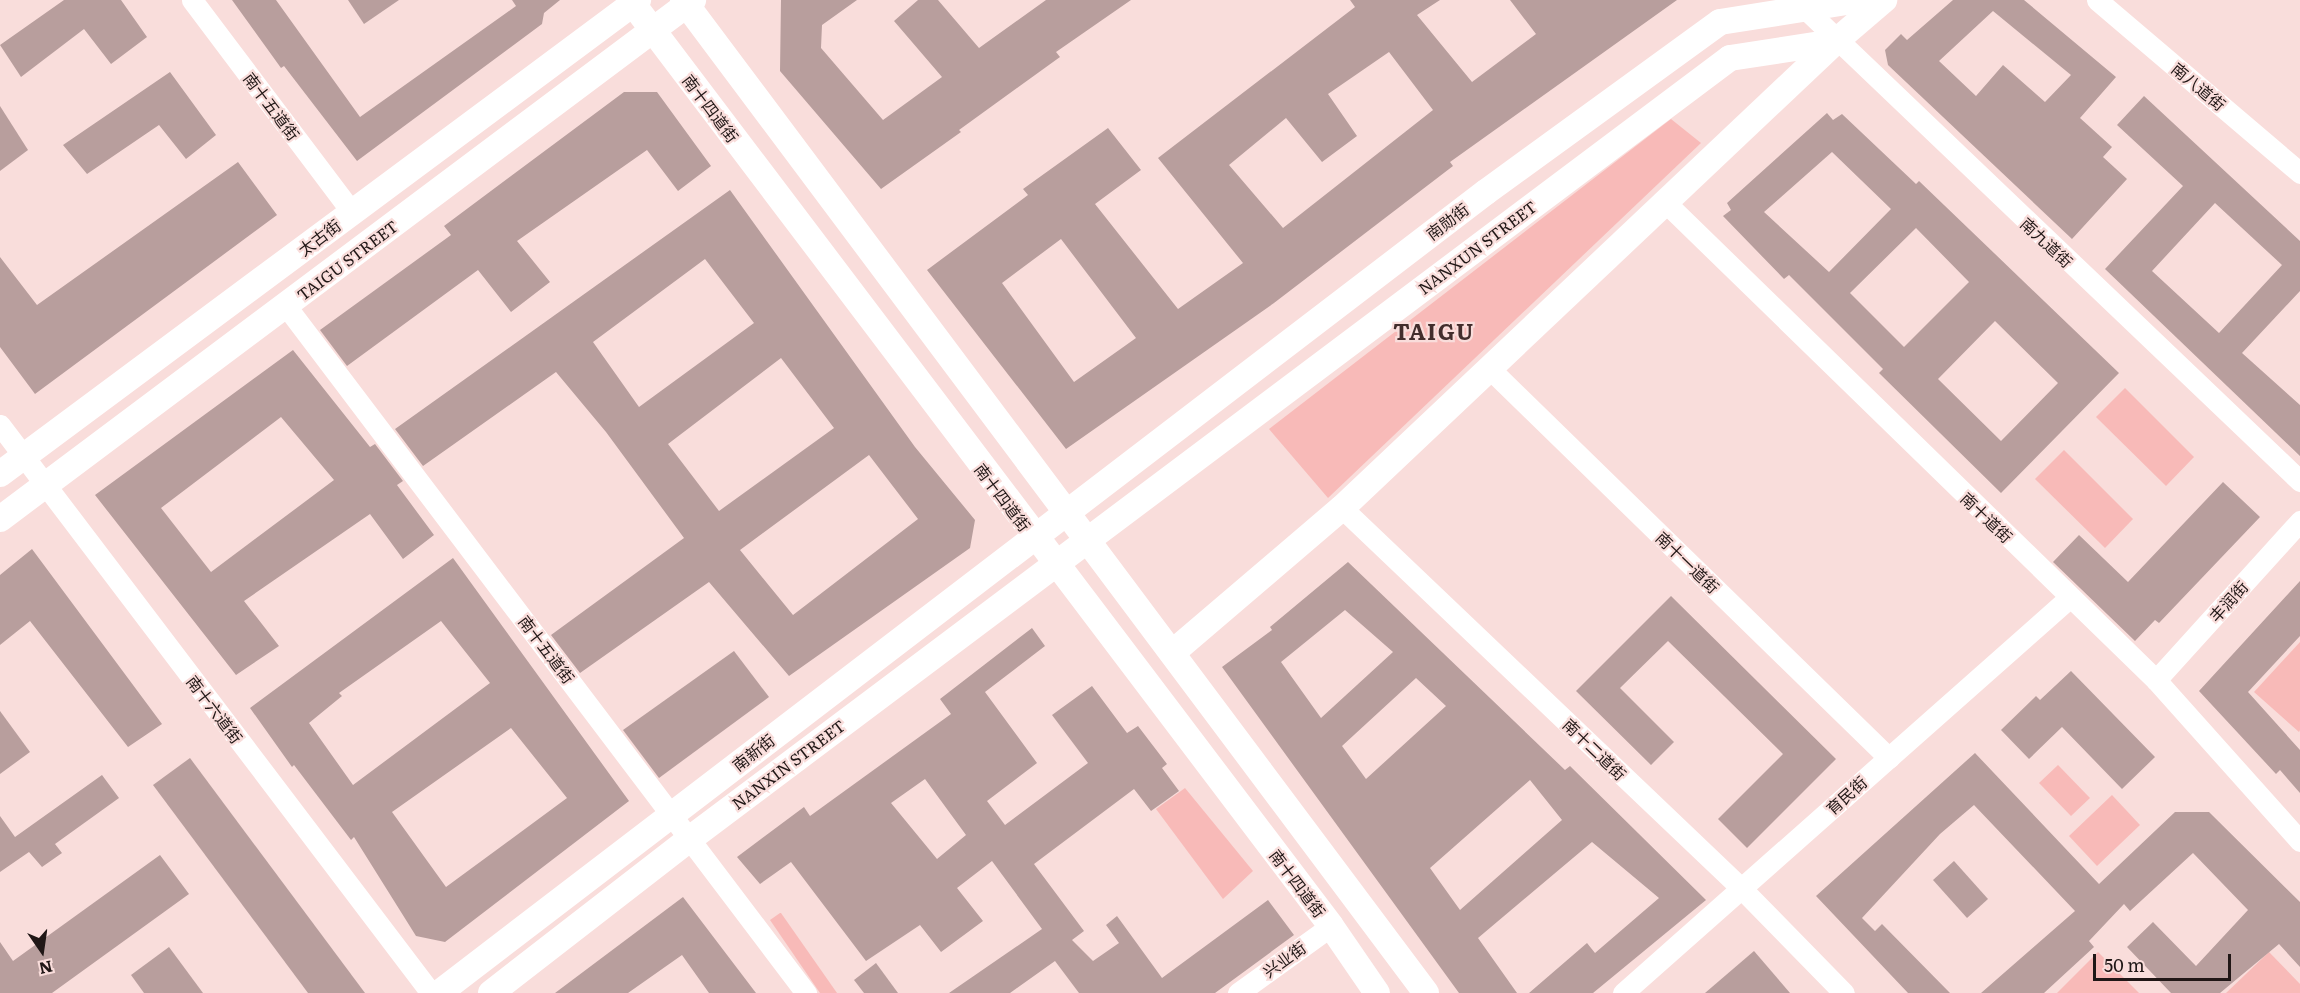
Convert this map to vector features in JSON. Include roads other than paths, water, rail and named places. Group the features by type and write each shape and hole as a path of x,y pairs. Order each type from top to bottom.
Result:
{"main road":[{"name":"南勋街","path":"1066,511 1486,192 1720,22 1800,5 1859,0"},
{"path":"1172,654 1342,508 1664,201 1835,42 1884,0"},
{"name":"太古街","path":"0,474 634,1"},
{"name":"南十四道街","path":"634,1 653,30 1032,536 1331,926 1377,993"},
{"path":"688,2 1426,993"},
{"name":"TAIGU STREET","path":"0,519 688,2"},
{"name":"NANXUN STREET","path":"1087,539 1730,58 1835,42"},
{"name":"南新街","path":"439,993 1066,511"},
{"name":"NANXIN STREET","path":"491,993 691,838 1087,539"}],"street":[{"name":"南十五道街","path":"192,0 352,212"},
{"name":"南八道街","path":"2097,0 2300,173"},
{"name":"南九道街","path":"1800,5 1835,42 2300,482"},
{"name":"南十道街","path":"1664,201 2069,598 2156,680 2300,842"},
{"name":"南十五道街","path":"286,306 807,993"},
{"name":"南十一道街","path":"1488,367 1888,758"},
{"name":"南十六道街","path":"0,425 431,993"},
{"name":"南十二道街","path":"1342,508 1741,888 1844,993"},
{"name":"丰润街","path":"2156,680 2300,521"},
{"name":"育民街","path":"1623,993 2069,598"},
{"name":"兴业街","path":"1238,993 1331,926"}],"district":[{"name":"TAIGU","path":"1434,331"}]}
